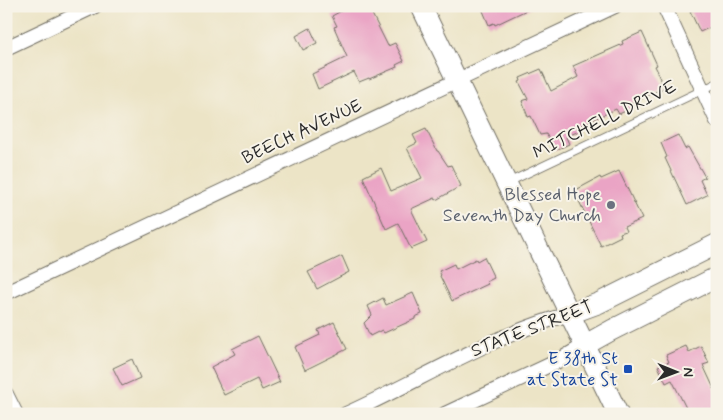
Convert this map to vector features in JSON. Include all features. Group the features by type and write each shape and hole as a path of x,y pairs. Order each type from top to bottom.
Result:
{"main road":[{"path":"422,6 618,414"},
{"name":"STATE STREET","path":"569,314 598,303 717,244"},
{"name":"STATE STREET","path":"585,345 717,278"}],"street":[{"path":"6,48 96,6"},
{"name":"BEECH AVENUE","path":"6,293 615,6"},
{"path":"664,6 717,121"},
{"name":"STATE STREET","path":"346,414 492,341 541,322 569,314"},
{"name":"STATE STREET","path":"445,414 558,361 585,345"},
{"path":"6,394 16,414"}],"lane":[{"name":"MITCHELL DRIVE","path":"506,183 717,83"}],"building":[{"path":"350,6 368,6 388,46 395,43 404,61 396,65 397,67 369,79 359,82 354,72 318,89 312,74 347,57 334,27 337,26 332,16"},
{"path":"481,6 535,6 495,25 494,23 489,25"},
{"path":"701,6 717,6 717,24 700,32 690,11"},
{"path":"310,28 317,43 303,50 296,36"},
{"path":"642,32 657,65 655,66 664,88 632,103 634,107 619,114 616,109 577,127 579,131 566,137 569,144 556,150 546,134 540,135 531,116 528,117 522,101 528,99 519,82 521,81 520,78 541,69 551,91 578,77 573,66 623,44 622,41"},
{"path":"426,129 437,151 448,166 451,165 461,186 436,200 435,198 411,209 427,242 411,249 398,223 386,229 363,177 381,168 391,191 422,178 407,148 417,143 413,135"},
{"path":"678,135 685,149 688,147 705,177 700,180 707,195 687,205 665,158 667,157 661,143"},
{"path":"619,171 642,219 624,227 626,231 620,233 621,236 601,246 574,191 600,177 601,179"},
{"path":"342,256 349,272 317,289 308,272"},
{"path":"484,257 494,278 486,282 488,284 452,301 439,271 454,264 456,269"},
{"path":"413,293 422,314 384,333 382,330 370,336 364,323 372,315 368,306 383,298 386,305"},
{"path":"334,322 347,349 305,370 295,347 320,335 318,330"},
{"path":"258,336 280,382 262,390 257,379 224,395 211,367 235,354 232,349"},
{"path":"686,346 689,352 701,346 709,363 703,365 717,395 717,414 689,414 672,380 666,383 658,366 669,362 666,355"},
{"path":"132,359 140,378 122,386 113,368"}],"place":[{"name":"Blessed Hope Seventh Day Church","path":"611,205"},
{"name":"E 38th St at State St","path":"628,369"}]}
